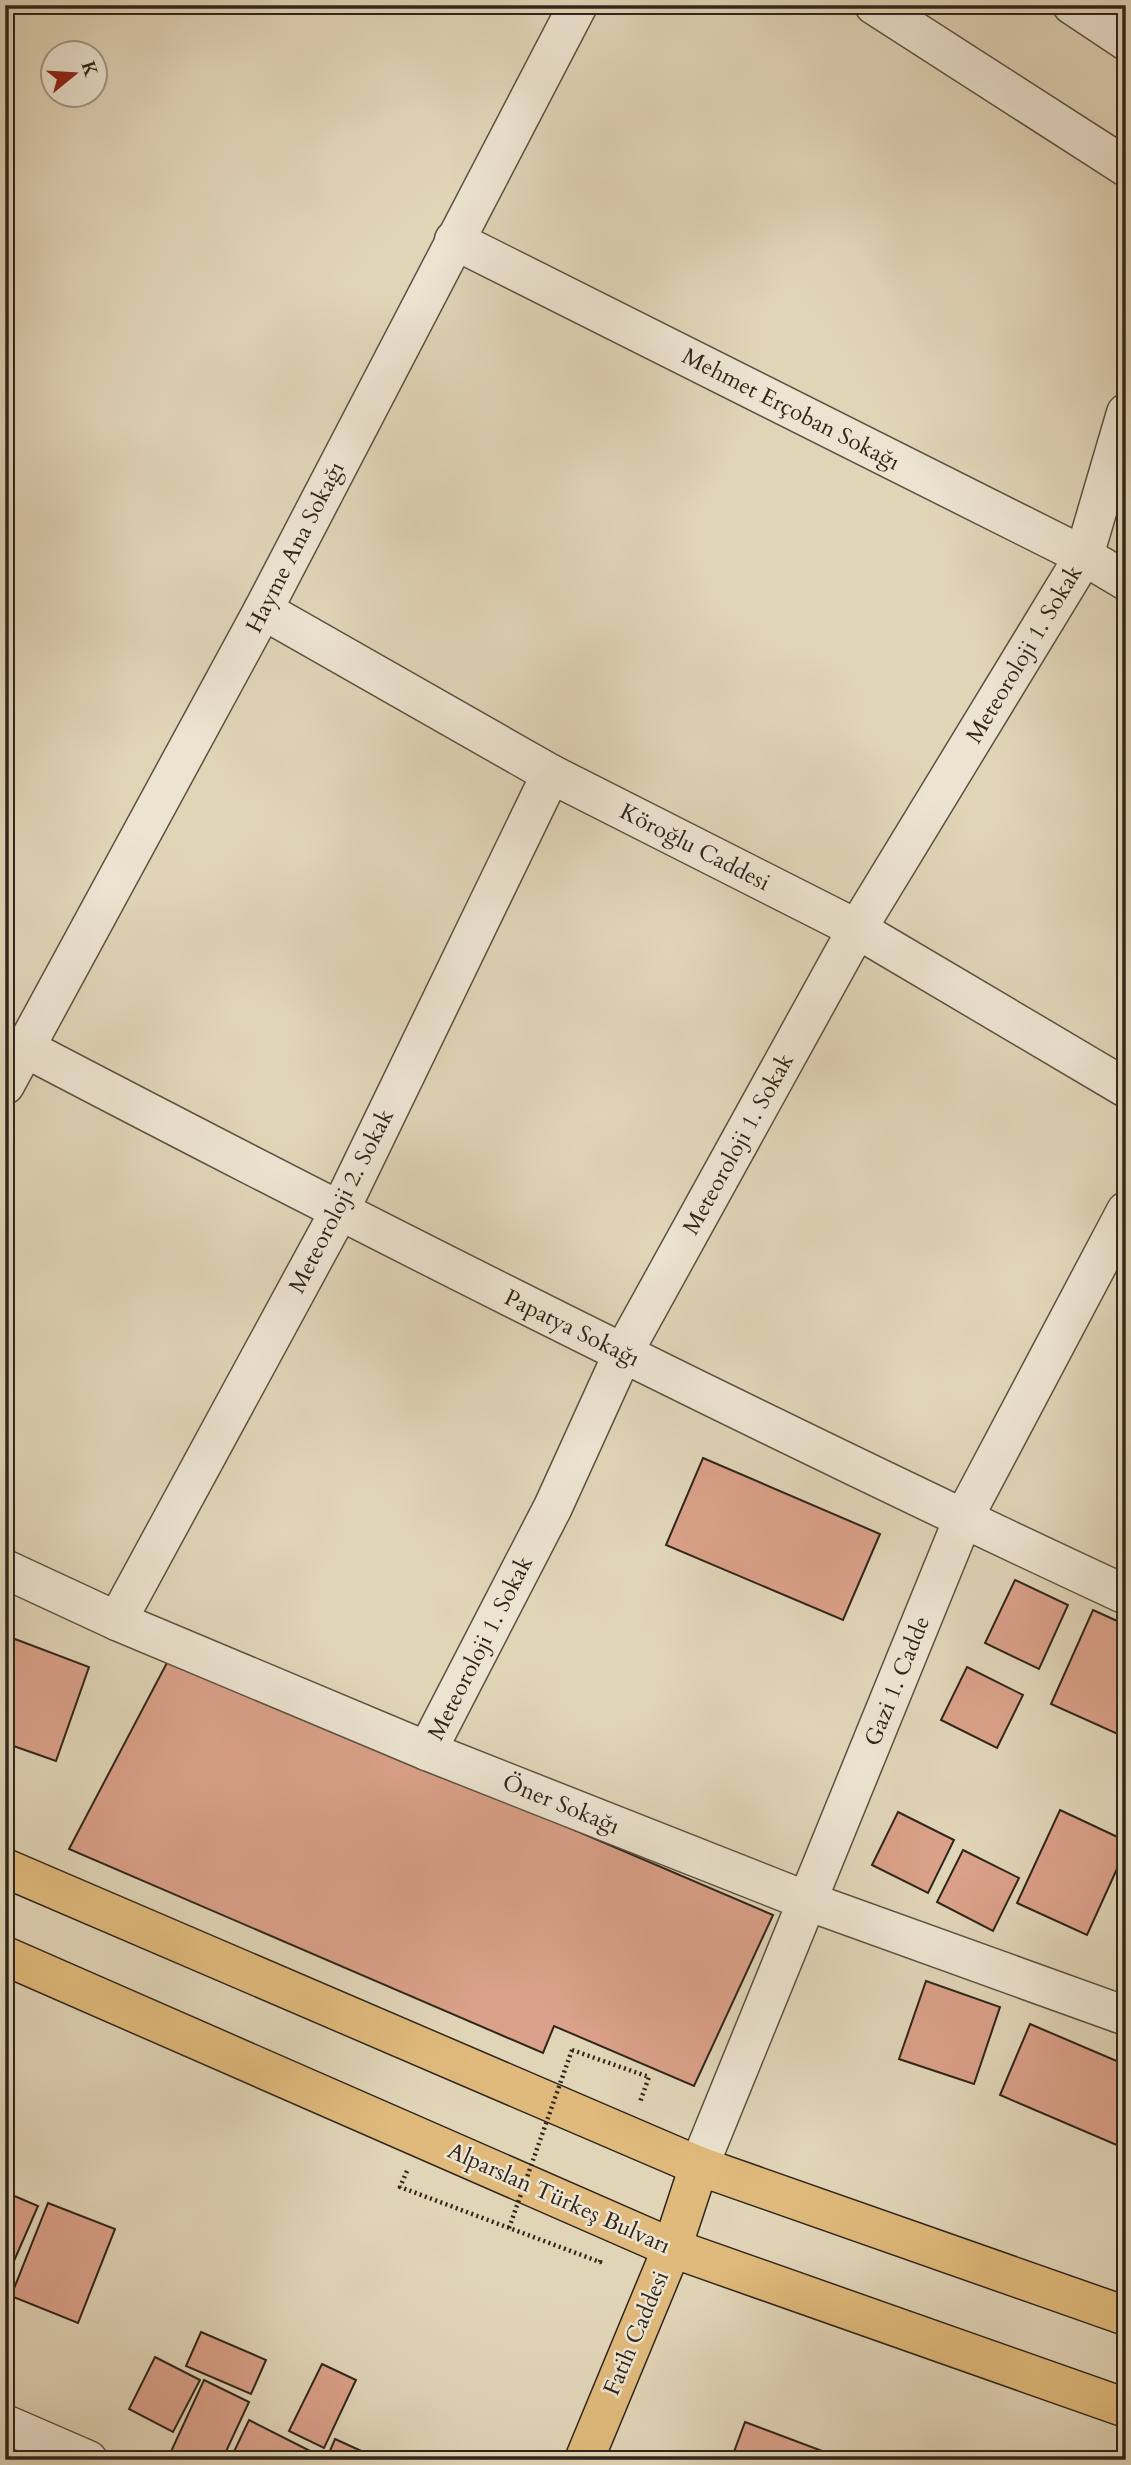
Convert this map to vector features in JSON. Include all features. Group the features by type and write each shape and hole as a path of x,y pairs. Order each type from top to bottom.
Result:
{"main road":[{"path":"5,1868 699,2166 1126,2316"},
{"name":"Alparslan Türkeş Bulvarı","path":"5,1956 673,2248 1126,2408"},
{"name":"Fatih Caddesi","path":"583,2460 673,2248 699,2166"}],"street":[{"name":"Hayme Ana Sokağı","path":"5,1085 263,610 578,5"},
{"path":"874,5 1126,167"},
{"path":"1072,5 1126,41"},
{"name":"Mehmet Erçoban Sokağı","path":"454,240 1084,556 1126,581"},
{"name":"Meteoroloji 1. Sokak","path":"427,1751 553,1507 623,1353 857,929 1084,556 1126,413"},
{"name":"Köroğlu Caddesi","path":"263,610 551,774 857,929 1126,1088"},
{"name":"Meteoroloji 2. Sokak","path":"117,1621 339,1212 551,774"},
{"name":"Papatya Sokağı","path":"25,1048 339,1212 963,1520 1126,1595"},
{"name":"Gazi 1. Cadde","path":"699,2166 963,1520 1126,1211"},
{"name":"Öner Sokağı","path":"5,1569 117,1621 427,1751 807,1901 1126,2016"},
{"path":"5,2424 88,2460"}],"path":[{"path":"509,2228 572,2050 649,2077"},
{"path":"400,2187 600,2262"}],"building":[{"path":"703,1458 880,1534 843,1620 666,1545"},
{"path":"1015,1580 1068,1605 1039,1669 985,1643"},
{"path":"1093,1610 1126,1625 1126,1723 1120,1735 1051,1704"},
{"path":"7,1636 89,1667 56,1761 5,1743"},
{"path":"170,1657 773,1915 694,2086 554,2026 543,2053 69,1849"},
{"path":"967,1667 1023,1695 997,1748 941,1720"},
{"path":"1060,1810 1126,1841 1126,1849 1087,1935 1017,1903"},
{"path":"898,1812 954,1840 928,1893 872,1865"},
{"path":"963,1850 1019,1878 993,1931 937,1902"},
{"path":"1126,1936 1126,1955 1119,1952"},
{"path":"926,1981 1000,2007 974,2084 899,2059"},
{"path":"1030,2024 1126,2065 1126,2149 1000,2095"},
{"path":"5,2192 38,2206 7,2277 5,2276"},
{"path":"48,2203 115,2229 78,2323 11,2296"},
{"path":"201,2332 266,2360 251,2394 186,2366"},
{"path":"155,2357 200,2380 173,2432 129,2409"},
{"path":"322,2364 356,2380 324,2448 289,2431"},
{"path":"204,2380 249,2402 222,2460 172,2460 168,2458"},
{"path":"249,2420 322,2457 320,2460 230,2460"},
{"path":"745,2422 846,2460 731,2460"},
{"path":"335,2439 381,2460 326,2460"},
{"path":"5,2450 36,2454 35,2460 5,2460"}]}
